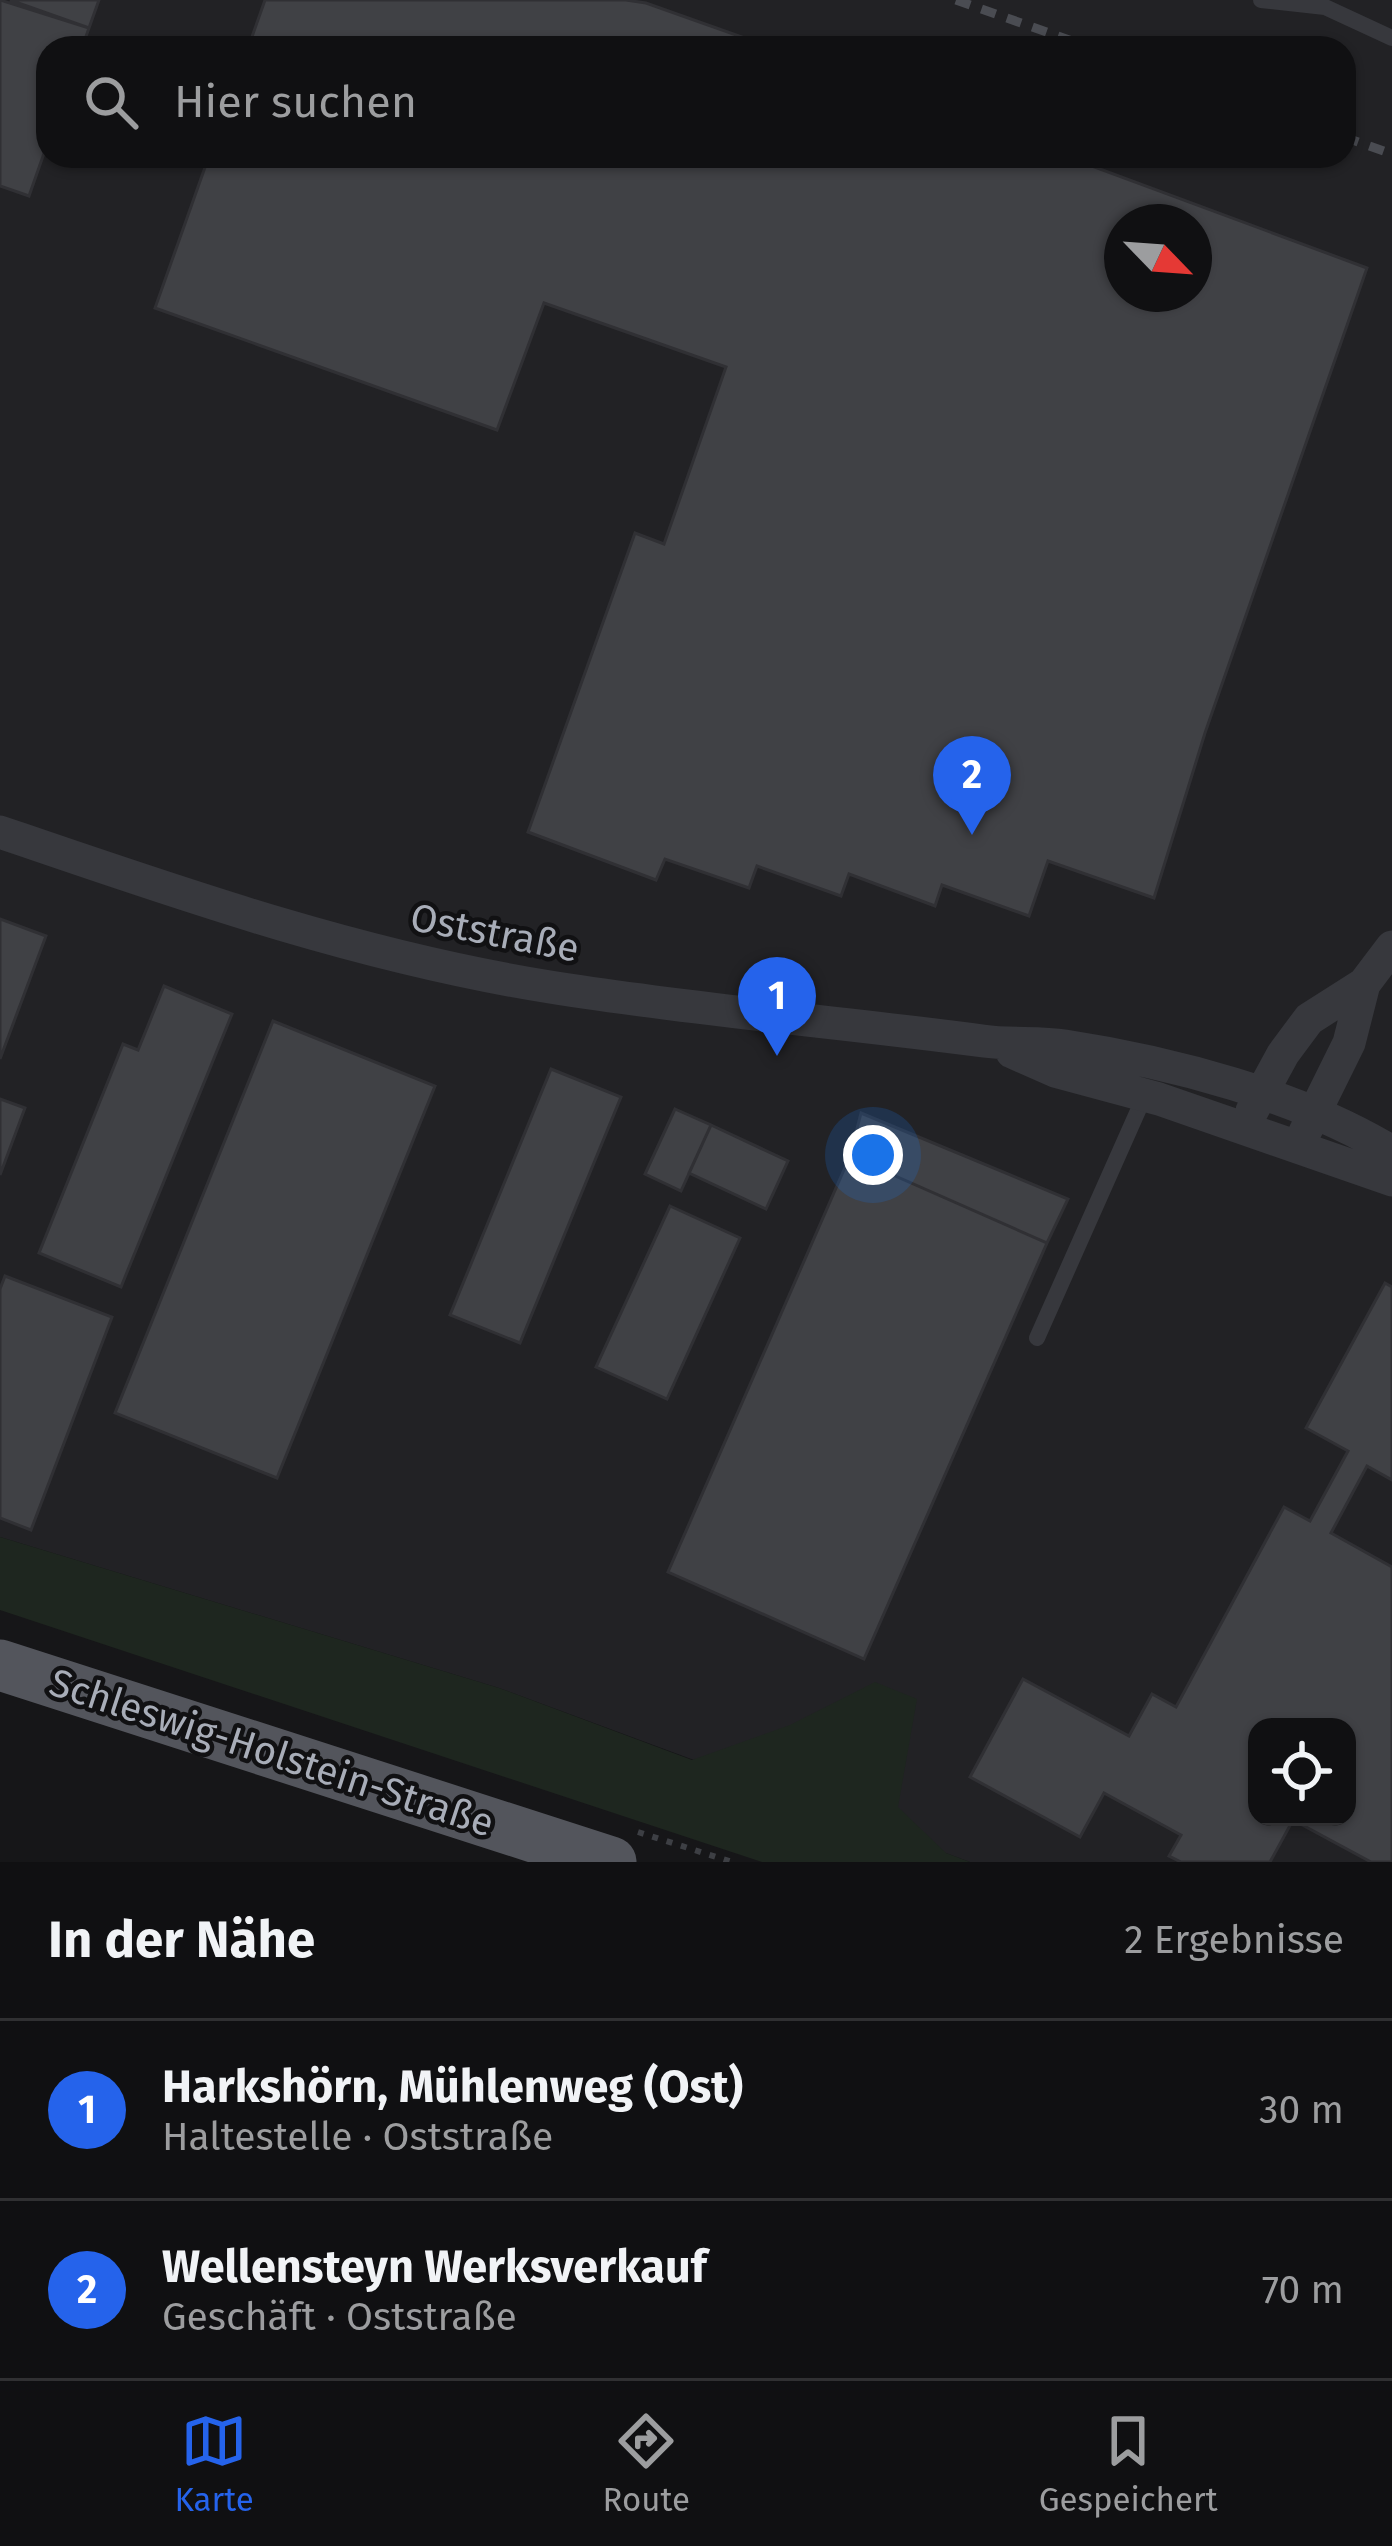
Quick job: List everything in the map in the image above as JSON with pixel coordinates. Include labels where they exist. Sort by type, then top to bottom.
[{"type":"main road","name":"Schleswig-Holstein-Straße","points":[[0,1665],[611,1862]]},
{"type":"street","name":"Oststraße","points":[[0,832],[290,929],[464,971],[643,1001],[989,1042],[1062,1046],[1261,1095],[1306,1129],[1392,1180]]},
{"type":"street","points":[[1243,1127],[1309,1019],[1364,984],[1392,947]]},
{"type":"street","points":[[1306,1129],[1348,1043],[1364,984]]},
{"type":"street","name":"Oststraße","points":[[989,1042],[1055,1071],[1243,1127],[1306,1129],[1392,1152]]},
{"type":"lane","points":[[1261,0],[1325,7],[1392,38]]},
{"type":"lane","points":[[1037,1338],[1145,1095]]},
{"type":"shaded area","points":[[0,0],[1392,0],[1392,1862],[970,1862],[499,1688],[0,1537]]},
{"type":"shaded area","points":[[0,1537],[499,1688],[692,1760],[790,1725],[875,1682],[917,1699],[898,1807],[946,1853],[970,1862],[762,1862],[0,1610]]},
{"type":"building","points":[[0,0],[89,28],[86,36],[36,36],[39,168],[29,196],[0,186]]},
{"type":"building","points":[[10,0],[99,0],[89,28]]},
{"type":"building","points":[[265,0],[626,0],[739,36],[252,36]]},
{"type":"building","points":[[205,168],[1097,168],[1194,204],[1104,204],[1104,312],[1212,312],[1212,211],[1367,268],[1205,733],[1154,898],[1048,861],[1029,916],[942,885],[935,906],[849,874],[841,896],[757,866],[749,888],[665,859],[656,880],[528,832],[635,533],[664,544],[726,367],[544,303],[497,430],[155,308]]},
{"type":"building","points":[[0,919],[46,936],[0,1059]]},
{"type":"building","points":[[164,986],[232,1014],[121,1287],[39,1253],[123,1044],[138,1050]]},
{"type":"building","points":[[273,1021],[435,1086],[277,1478],[115,1413]]},
{"type":"building","points":[[551,1069],[621,1097],[520,1343],[450,1315]]},
{"type":"building","points":[[0,1099],[25,1108],[0,1175]]},
{"type":"building","points":[[675,1109],[711,1125],[681,1191],[645,1174]]},
{"type":"building","points":[[861,1113],[1068,1199],[1047,1243],[850,1156]]},
{"type":"building","points":[[711,1125],[788,1161],[766,1209],[689,1173]]},
{"type":"building","points":[[850,1156],[1047,1243],[864,1659],[668,1572]]},
{"type":"building","points":[[670,1206],[740,1238],[667,1399],[596,1367]]},
{"type":"building","points":[[5,1276],[112,1317],[31,1530],[0,1518],[0,1289]]},
{"type":"building","points":[[1385,1283],[1392,1287],[1392,1480],[1367,1466],[1331,1533],[1392,1567],[1392,1862],[1371,1862],[1304,1826],[1356,1826],[1356,1718],[1248,1718],[1248,1826],[1290,1826],[1270,1862],[1181,1862],[1169,1856],[1181,1835],[1104,1793],[1080,1837],[970,1777],[1023,1679],[1129,1736],[1152,1694],[1176,1707],[1284,1507],[1310,1521],[1348,1451],[1306,1428]]},
{"type":"railway","points":[[956,0],[1058,36]]},
{"type":"railway","points":[[1356,141],[1392,154]]},
{"type":"place","name":"Wellensteyn Werksverkauf","points":[[972,835]]},
{"type":"place","name":"Harkshörn, Mühlenweg (Ost)","points":[[777,1056]]}]
